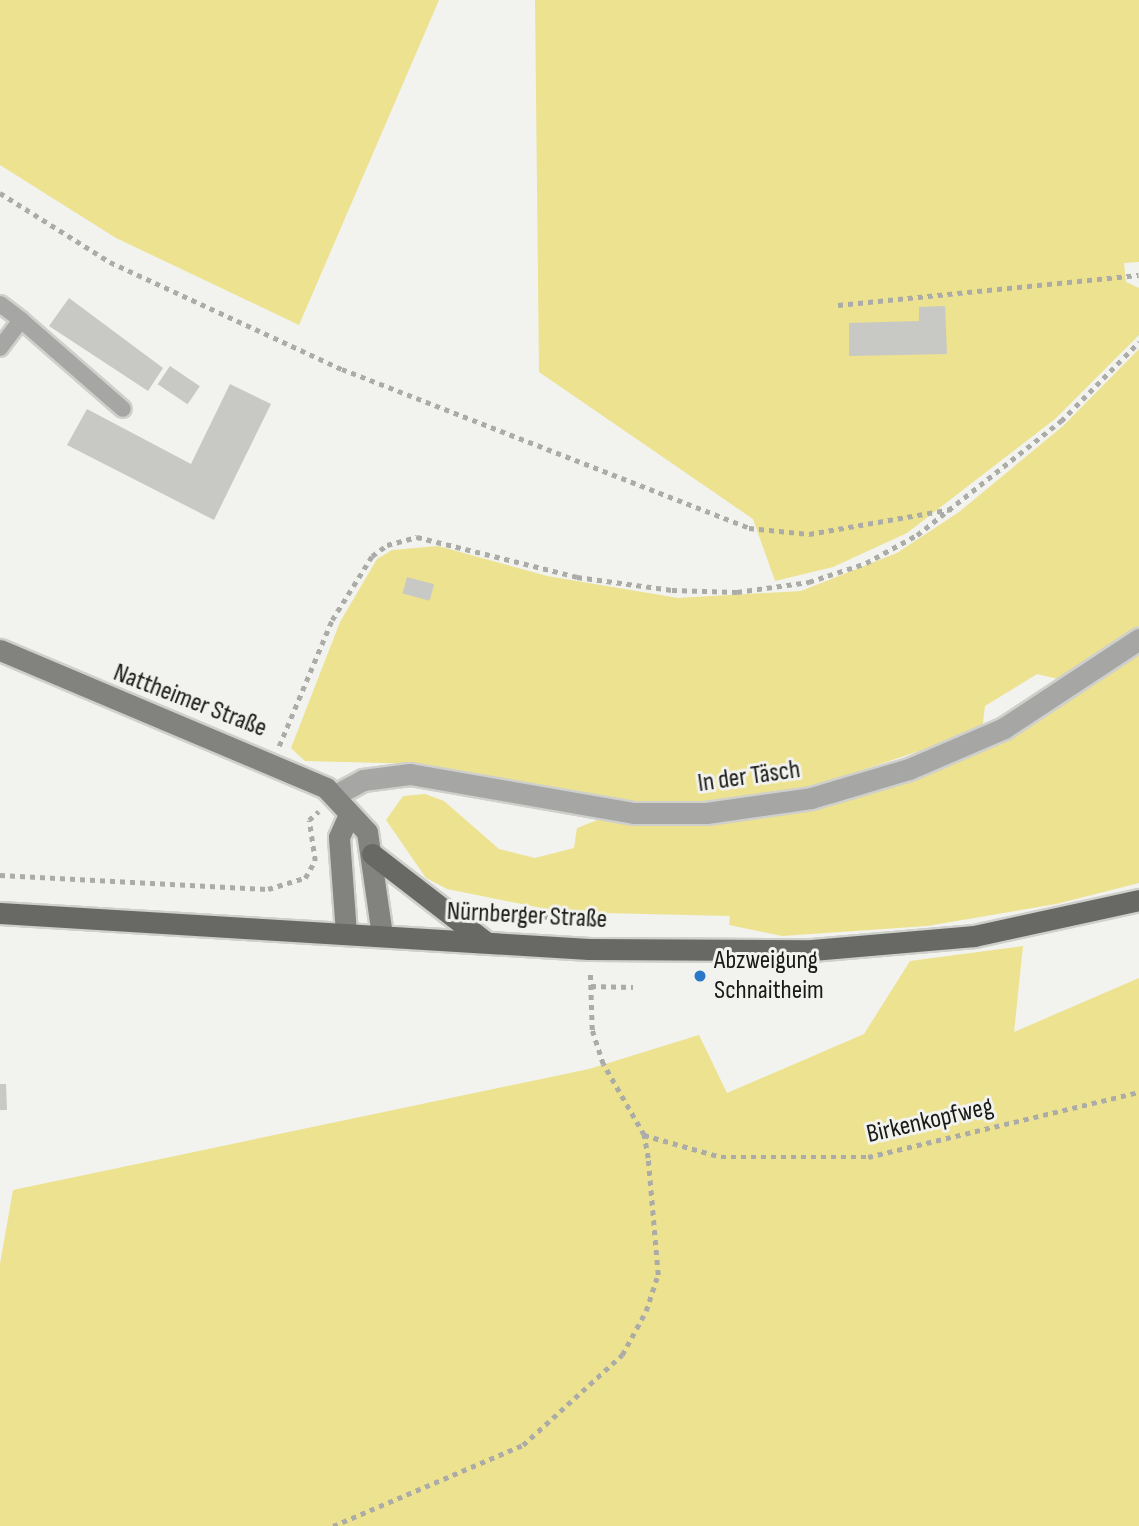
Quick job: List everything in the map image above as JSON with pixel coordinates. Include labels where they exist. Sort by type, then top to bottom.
[{"type":"main road","points":[[372,854],[486,942]]},
{"type":"main road","name":"Nürnberger Straße","points":[[0,913],[382,934],[589,949],[855,949],[1050,922],[1139,900]]},
{"type":"street","name":"In der Täsch","points":[[335,795],[363,780],[410,774],[634,813],[789,802],[874,782],[975,742],[1073,688],[1139,639]]},
{"type":"street","name":"Nattheimer Straße","points":[[0,650],[272,763],[335,795],[349,815],[367,832],[382,934]]},
{"type":"street","points":[[346,933],[340,837],[349,815]]},
{"type":"lane","points":[[0,304],[124,409]]},
{"type":"lane","points":[[0,348],[20,320]]},
{"type":"path","points":[[0,193],[110,262],[342,369],[749,528],[809,534],[955,508]]},
{"type":"path","points":[[838,305],[1139,275]]},
{"type":"path","points":[[272,763],[332,620],[372,556],[402,539],[439,540],[577,577],[737,592],[809,582],[866,563],[955,508],[1061,421],[1139,342]]},
{"type":"path","points":[[0,875],[268,889],[305,877],[315,861],[309,820],[335,795]]},
{"type":"path","points":[[470,906],[604,924]]},
{"type":"path","points":[[333,1526],[523,1445],[622,1355],[658,1275],[644,1135],[603,1064],[592,1030],[589,949]]},
{"type":"path","points":[[591,986],[633,987]]},
{"type":"path","name":"Birkenkopfweg","points":[[644,1135],[721,1157],[869,1157],[1139,1092]]},
{"type":"shaded area","points":[[0,0],[439,0],[299,325],[116,238],[0,165]]},
{"type":"shaded area","points":[[535,0],[1139,0],[1139,262],[1124,263],[1126,282],[1139,288],[1139,335],[1055,419],[907,533],[833,567],[775,581],[753,519],[539,372]]},
{"type":"shaded area","points":[[1139,349],[1139,626],[1066,681],[1037,674],[985,706],[982,730],[800,791],[685,804],[585,798],[421,764],[305,761],[291,748],[340,622],[377,559],[392,550],[438,546],[547,576],[678,598],[801,591],[897,553],[959,512],[1063,426]]},
{"type":"shaded area","points":[[1139,651],[1139,883],[1056,904],[927,926],[782,936],[729,925],[730,916],[561,912],[447,889],[426,878],[386,820],[403,796],[425,794],[444,801],[499,849],[535,858],[574,848],[577,828],[600,819],[666,823],[831,802],[933,770],[1018,733]]},
{"type":"shaded area","points":[[1023,946],[1014,1032],[1139,978],[1139,1526],[0,1526],[0,1264],[13,1190],[589,1069],[699,1035],[727,1093],[864,1034],[910,961]]},
{"type":"building","points":[[69,298],[163,368],[148,391],[49,326]]},
{"type":"building","points":[[945,306],[947,354],[849,356],[849,323],[919,321],[919,307]]},
{"type":"building","points":[[170,366],[200,386],[188,404],[158,384]]},
{"type":"building","points":[[230,384],[271,404],[214,520],[67,445],[87,409],[191,464]]},
{"type":"building","points":[[407,577],[434,584],[430,601],[403,593]]},
{"type":"building","points":[[0,1084],[6,1084],[7,1110],[0,1110]]},
{"type":"place","name":"Abzweigung Schnaitheim","points":[[700,976]]}]
